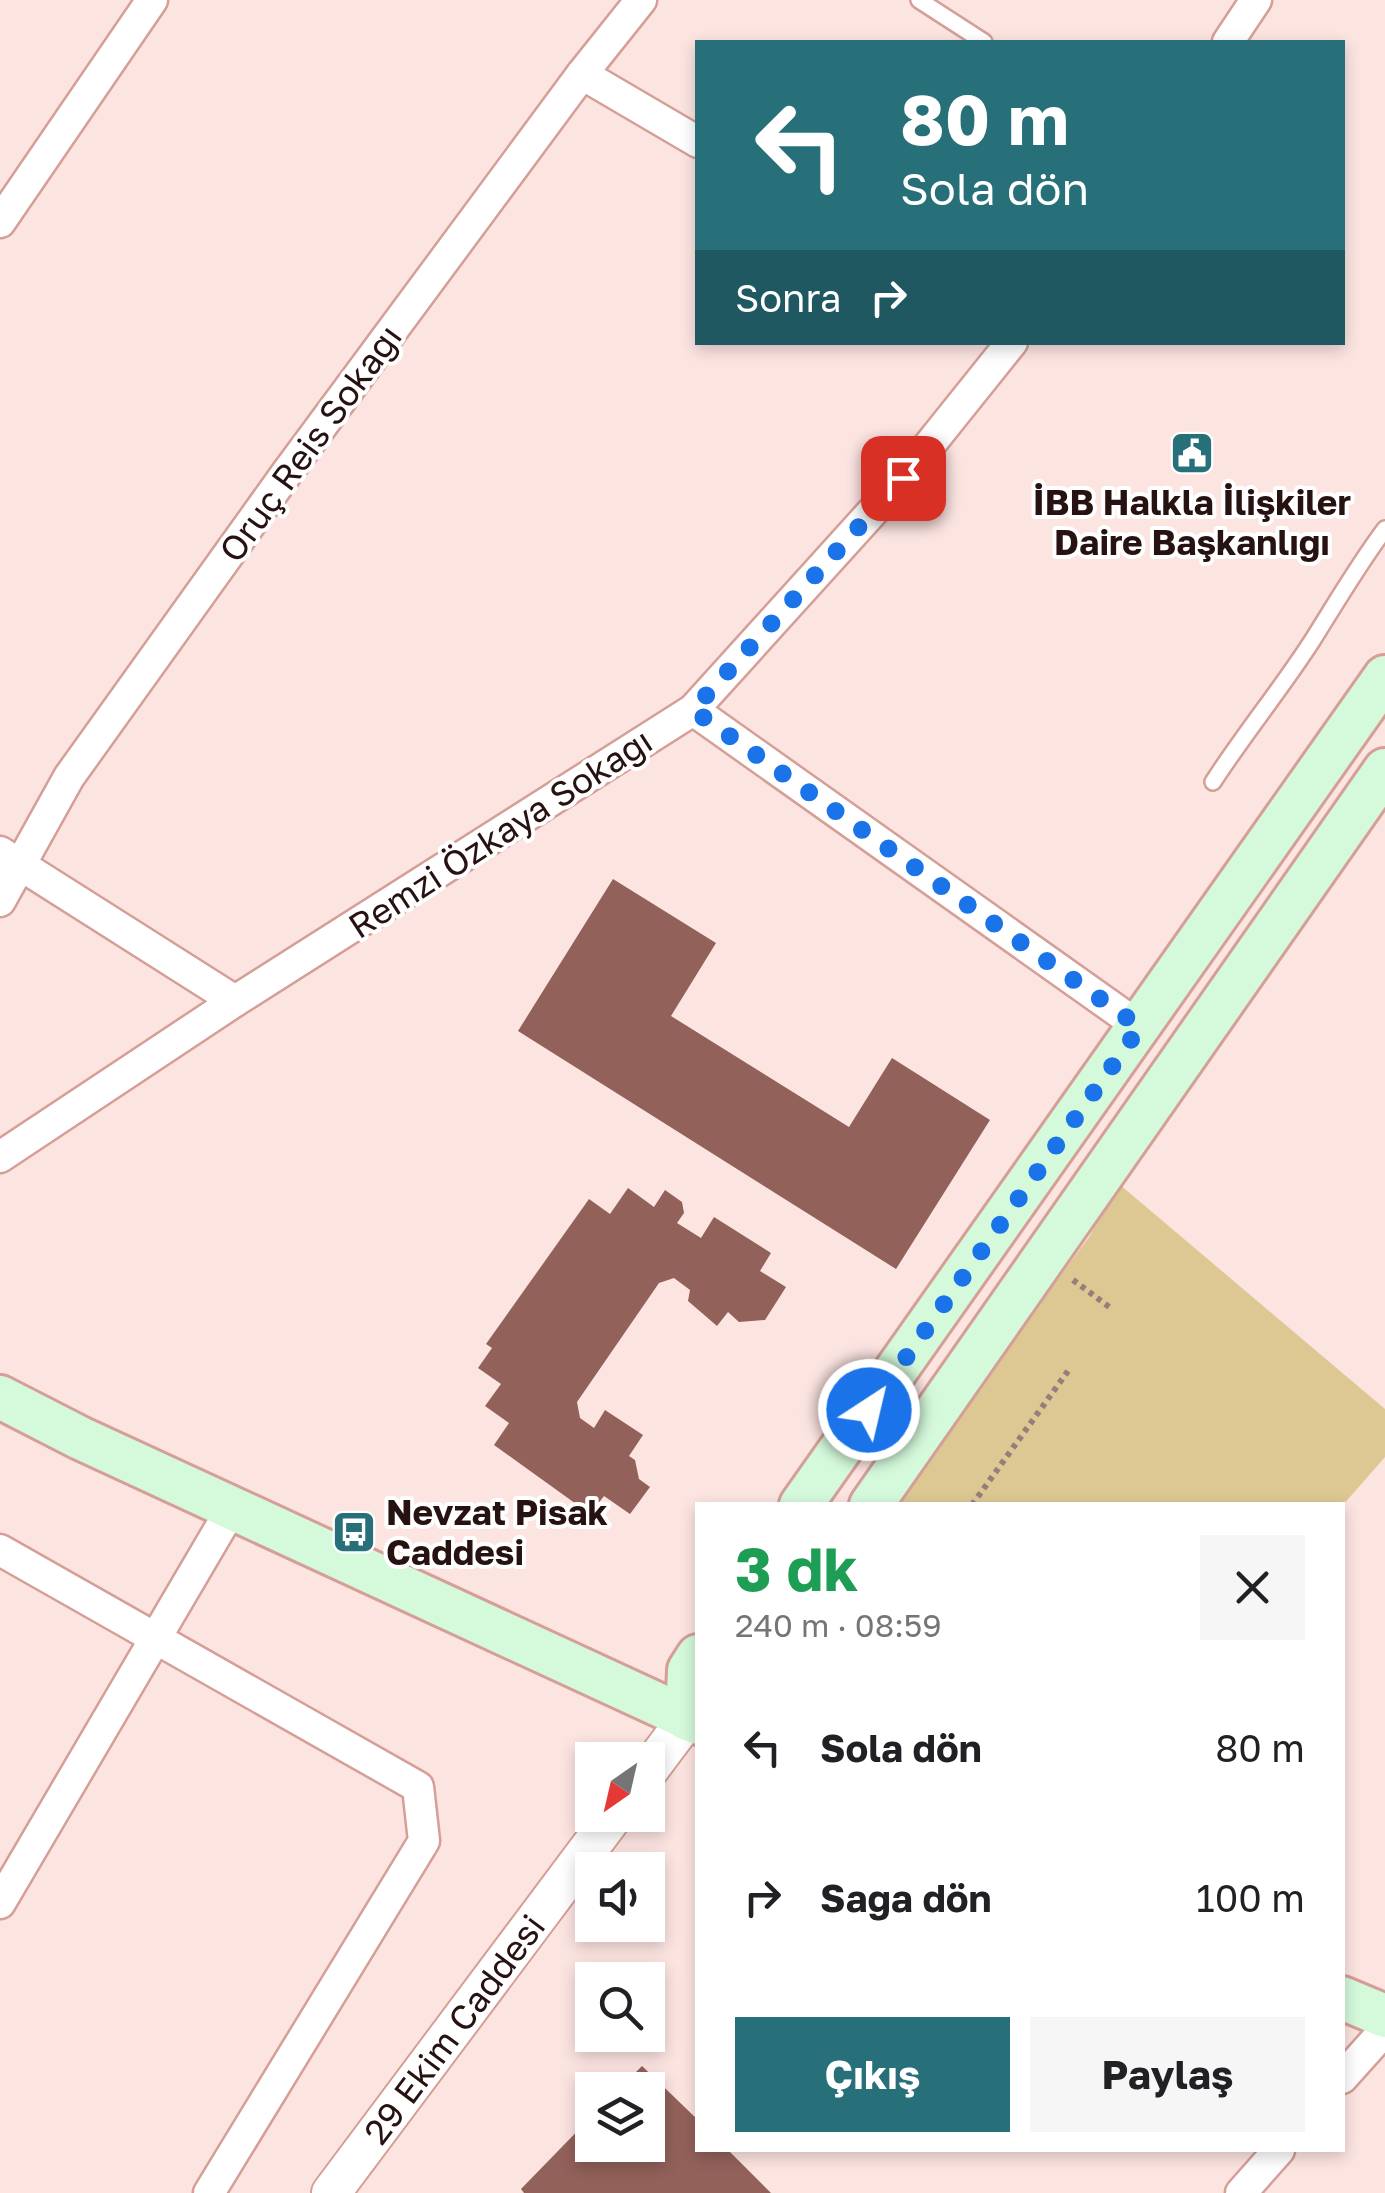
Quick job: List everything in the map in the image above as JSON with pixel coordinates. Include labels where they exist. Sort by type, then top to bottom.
[{"type":"main road","points":[[804,1502],[1385,678]]},
{"type":"main road","points":[[874,1502],[1385,770]]},
{"type":"main road","points":[[0,1397],[80,1438],[694,1718]]},
{"type":"main road","points":[[694,1718],[688,1670],[695,1660]]},
{"type":"main road","points":[[1345,1999],[1385,2016]]},
{"type":"street","points":[[0,222],[152,0]]},
{"type":"street","name":"Oruç Reis Sokağı","points":[[0,901],[10,858],[286,474],[641,0]]},
{"type":"street","points":[[1229,40],[1256,0]]},
{"type":"street","points":[[582,74],[695,140]]},
{"type":"street","name":"Remzi Özkaya Sokağı","points":[[0,1158],[235,1001],[693,710],[903,478],[1010,345]]},
{"type":"street","points":[[693,710],[1140,1027]]},
{"type":"street","points":[[10,858],[235,1001]]},
{"type":"street","points":[[0,1903],[232,1508]]},
{"type":"street","points":[[0,1550],[418,1788],[424,1841],[210,2193]]},
{"type":"street","points":[[665,1751],[694,1718]]},
{"type":"street","name":"29 Ekim Caddesi","points":[[330,2193],[601,1832]]},
{"type":"street","points":[[1345,2075],[1385,2030]]},
{"type":"street","points":[[1242,2193],[1277,2152]]},
{"type":"lane","points":[[919,0],[981,40]]},
{"type":"lane","points":[[1212,782],[1311,643],[1356,567],[1385,529]]},
{"type":"path","points":[[974,1502],[1068,1371]]},
{"type":"shaded area","points":[[1119,1184],[1385,1409],[1385,1457],[1345,1503],[892,1502],[1089,1237]]},
{"type":"building","points":[[613,879],[716,943],[671,1016],[849,1127],[892,1058],[990,1120],[896,1269],[518,1031]]},
{"type":"building","points":[[628,1188],[654,1207],[665,1190],[682,1202],[684,1213],[677,1223],[701,1238],[714,1217],[771,1253],[760,1271],[786,1287],[765,1320],[739,1322],[728,1312],[717,1326],[688,1301],[690,1290],[674,1278],[659,1283],[577,1402],[580,1418],[594,1428],[605,1410],[643,1435],[629,1456],[635,1460],[639,1479],[650,1487],[630,1514],[604,1496],[590,1514],[494,1445],[509,1423],[485,1406],[501,1384],[478,1368],[492,1348],[486,1344],[589,1199],[610,1214]]},
{"type":"building","points":[[665,2088],[695,2117],[695,2152],[730,2152],[771,2193],[524,2193],[521,2189],[575,2133],[575,2162],[665,2162]]},
{"type":"place","name":"İBB Halkla İlişkiler Daire Başkanlığı","points":[[1192,453]]},
{"type":"place","name":"Nevzat Pisak Caddesi","points":[[354,1532]]},
{"type":"route","points":[[869,1410],[1140,1027],[693,710],[903,478]]}]
